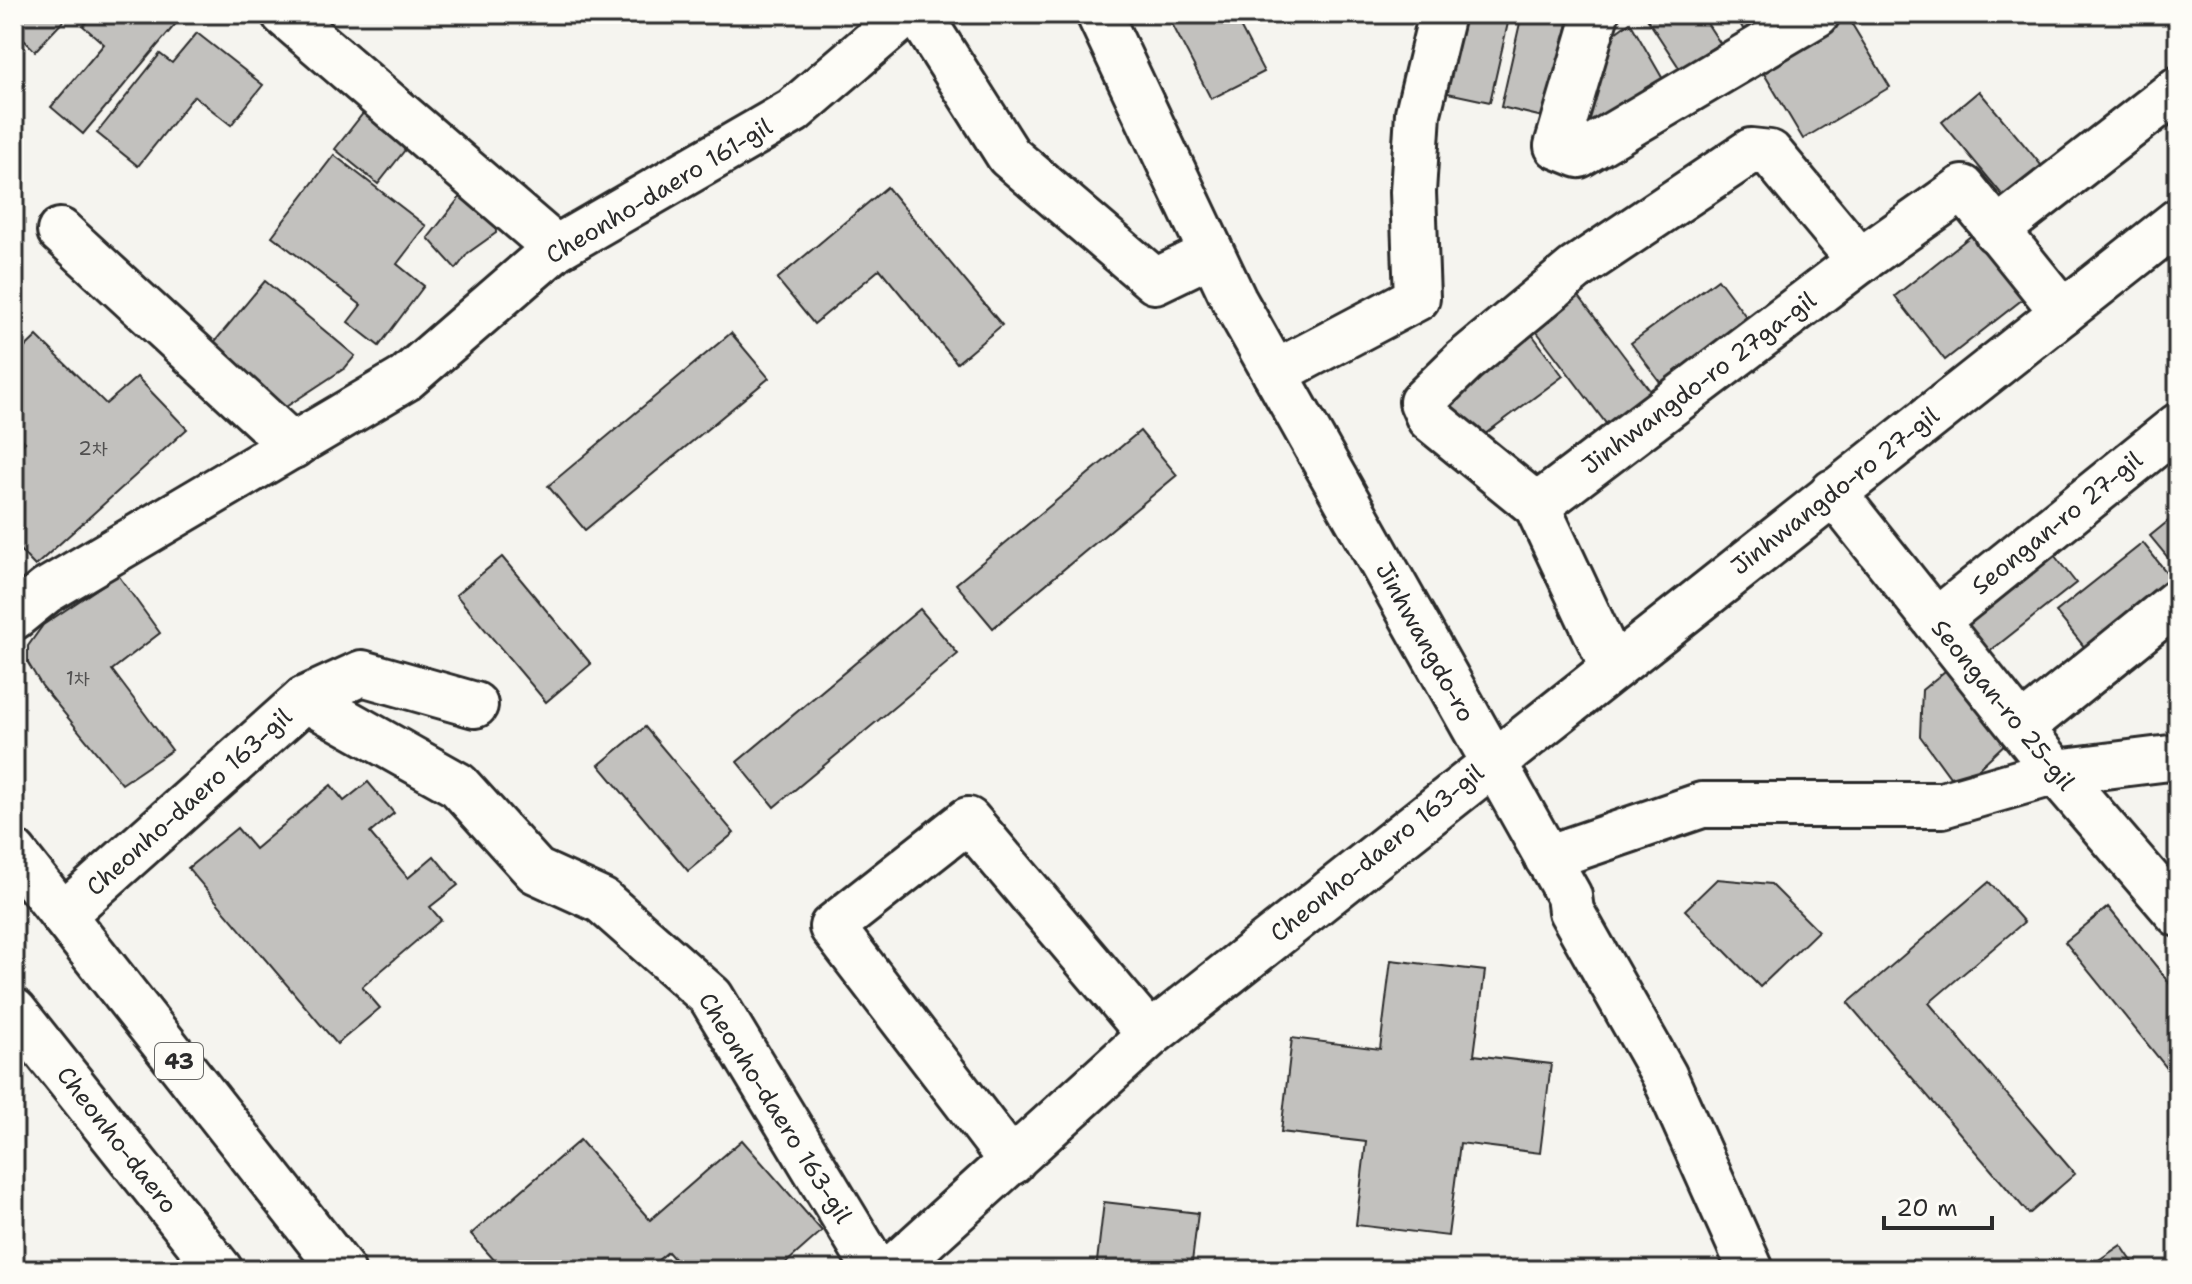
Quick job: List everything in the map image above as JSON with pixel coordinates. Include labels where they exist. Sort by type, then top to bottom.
[{"type":"street","points":[[284,14],[556,248]]},
{"type":"street","name":"Cheonho-daero 161-gil","points":[[14,617],[46,591],[405,379],[556,248],[793,111],[906,14]]},
{"type":"street","points":[[919,14],[1009,156],[1155,281],[1211,254]]},
{"type":"street","name":"Jinhwangdo-ro","points":[[1099,14],[1211,254],[1569,896],[1571,911],[1664,1075],[1739,1249],[1751,1270]]},
{"type":"street","points":[[1275,373],[1417,298],[1413,192],[1418,113],[1442,14]]},
{"type":"street","points":[[1596,14],[1557,146],[1579,155],[1817,14]]},
{"type":"street","points":[[1996,231],[2178,89]]},
{"type":"street","points":[[1612,666],[1537,506],[1429,418],[1422,402],[1464,361],[1575,269],[1751,151],[1770,153],[1860,261]]},
{"type":"street","name":"Jinhwangdo-ro 27ga-gil","points":[[1537,506],[1860,261],[1963,188],[2063,312]]},
{"type":"street","name":"Jinhwangdo-ro 27-gil","points":[[1492,761],[2178,221]]},
{"type":"street","points":[[60,231],[293,446]]},
{"type":"street","name":"Seongan-ro 27-gil","points":[[1936,621],[2178,426]]},
{"type":"street","name":"Seongan-ro 25-gil","points":[[1833,492],[2056,772],[2169,886]]},
{"type":"street","points":[[2021,728],[2178,601]]},
{"type":"street","points":[[305,699],[362,673],[475,705]]},
{"type":"street","name":"Cheonho-daero 163-gil","points":[[65,913],[305,699],[458,785],[536,871],[602,901],[711,997],[876,1270]]},
{"type":"street","points":[[1547,858],[1702,805],[1942,805],[2056,772],[2178,757]]},
{"type":"street","name":"Cheonho-daero 163-gil","points":[[891,1270],[1150,1035],[1492,761]]},
{"type":"street","points":[[1012,1162],[832,927],[968,820],[1150,1035]]},
{"type":"street","name":"43","points":[[14,853],[65,913],[342,1270]]},
{"type":"street","name":"Cheonho-daero","points":[[14,1011],[220,1270]]},
{"type":"building","points":[[14,14],[70,14],[35,51],[14,30]]},
{"type":"building","points":[[93,14],[184,14],[83,134],[51,107],[104,44],[83,26]]},
{"type":"building","points":[[1167,14],[1242,14],[1235,17],[1264,72],[1211,99]]},
{"type":"building","points":[[1461,14],[1510,14],[1490,102],[1443,92]]},
{"type":"building","points":[[1522,14],[1570,14],[1547,118],[1501,107]]},
{"type":"building","points":[[1644,14],[1701,14],[1720,43],[1680,69]]},
{"type":"building","points":[[1735,14],[1770,14],[1743,29]]},
{"type":"building","points":[[1847,16],[1890,87],[1803,139],[1760,67]]},
{"type":"building","points":[[1630,22],[1664,81],[1580,133],[1592,50]]},
{"type":"building","points":[[197,33],[263,85],[231,125],[194,96],[138,166],[97,133],[160,54],[172,63]]},
{"type":"building","points":[[1979,91],[2047,172],[2009,203],[1942,122]]},
{"type":"building","points":[[372,102],[416,136],[378,184],[335,149]]},
{"type":"building","points":[[334,155],[426,226],[397,264],[424,286],[379,346],[348,322],[361,305],[272,236]]},
{"type":"building","points":[[468,187],[495,209],[496,233],[468,253],[456,269],[428,238]]},
{"type":"building","points":[[887,187],[1002,325],[957,363],[880,269],[814,324],[777,279]]},
{"type":"building","points":[[1977,231],[2028,295],[1945,360],[1895,296]]},
{"type":"building","points":[[1718,279],[1750,322],[1663,386],[1631,343]]},
{"type":"building","points":[[265,281],[355,356],[345,368],[278,412],[206,352]]},
{"type":"building","points":[[1578,295],[1652,393],[1608,426],[1534,328]]},
{"type":"building","points":[[731,333],[769,378],[585,530],[548,486]]},
{"type":"building","points":[[1531,333],[1563,376],[1477,440],[1445,397]]},
{"type":"building","points":[[37,336],[106,404],[137,377],[187,429],[35,566],[14,544],[14,454],[25,442],[14,431],[14,358]]},
{"type":"building","points":[[1140,431],[1177,475],[993,628],[956,584]]},
{"type":"building","points":[[2178,513],[2178,570],[2150,536]]},
{"type":"building","points":[[2143,543],[2172,579],[2085,648],[2056,612]]},
{"type":"building","points":[[2047,546],[2076,583],[1989,652],[1960,616]]},
{"type":"building","points":[[502,557],[591,664],[546,702],[456,595]]},
{"type":"building","points":[[118,575],[160,633],[112,670],[172,750],[122,784],[42,686],[28,663],[28,646],[43,625]]},
{"type":"building","points":[[920,609],[958,654],[774,807],[737,762]]},
{"type":"building","points":[[1956,662],[2010,739],[1978,769],[1950,777],[1920,736],[1922,690]]},
{"type":"building","points":[[645,727],[734,833],[688,871],[599,765]]},
{"type":"building","points":[[368,782],[394,813],[370,833],[408,878],[434,856],[458,885],[430,907],[441,920],[362,987],[380,1008],[337,1044],[188,868],[237,828],[255,849],[331,785],[344,801]]},
{"type":"building","points":[[1717,879],[1771,884],[1818,931],[1760,987],[1685,910]]},
{"type":"building","points":[[1989,882],[2024,922],[1929,1003],[2075,1174],[2029,1214],[1848,1003]]},
{"type":"building","points":[[2108,907],[2178,993],[2178,1082],[2065,942]]},
{"type":"building","points":[[1391,960],[1485,971],[1474,1055],[1551,1064],[1540,1153],[1460,1143],[1448,1236],[1356,1225],[1366,1142],[1281,1132],[1292,1038],[1380,1049]]},
{"type":"building","points":[[580,1140],[650,1220],[742,1140],[822,1231],[778,1270],[684,1270],[668,1252],[646,1270],[503,1270],[471,1234]]},
{"type":"building","points":[[1104,1202],[1198,1213],[1191,1270],[1096,1270]]},
{"type":"building","points":[[2121,1245],[2138,1270],[2084,1270]]}]
